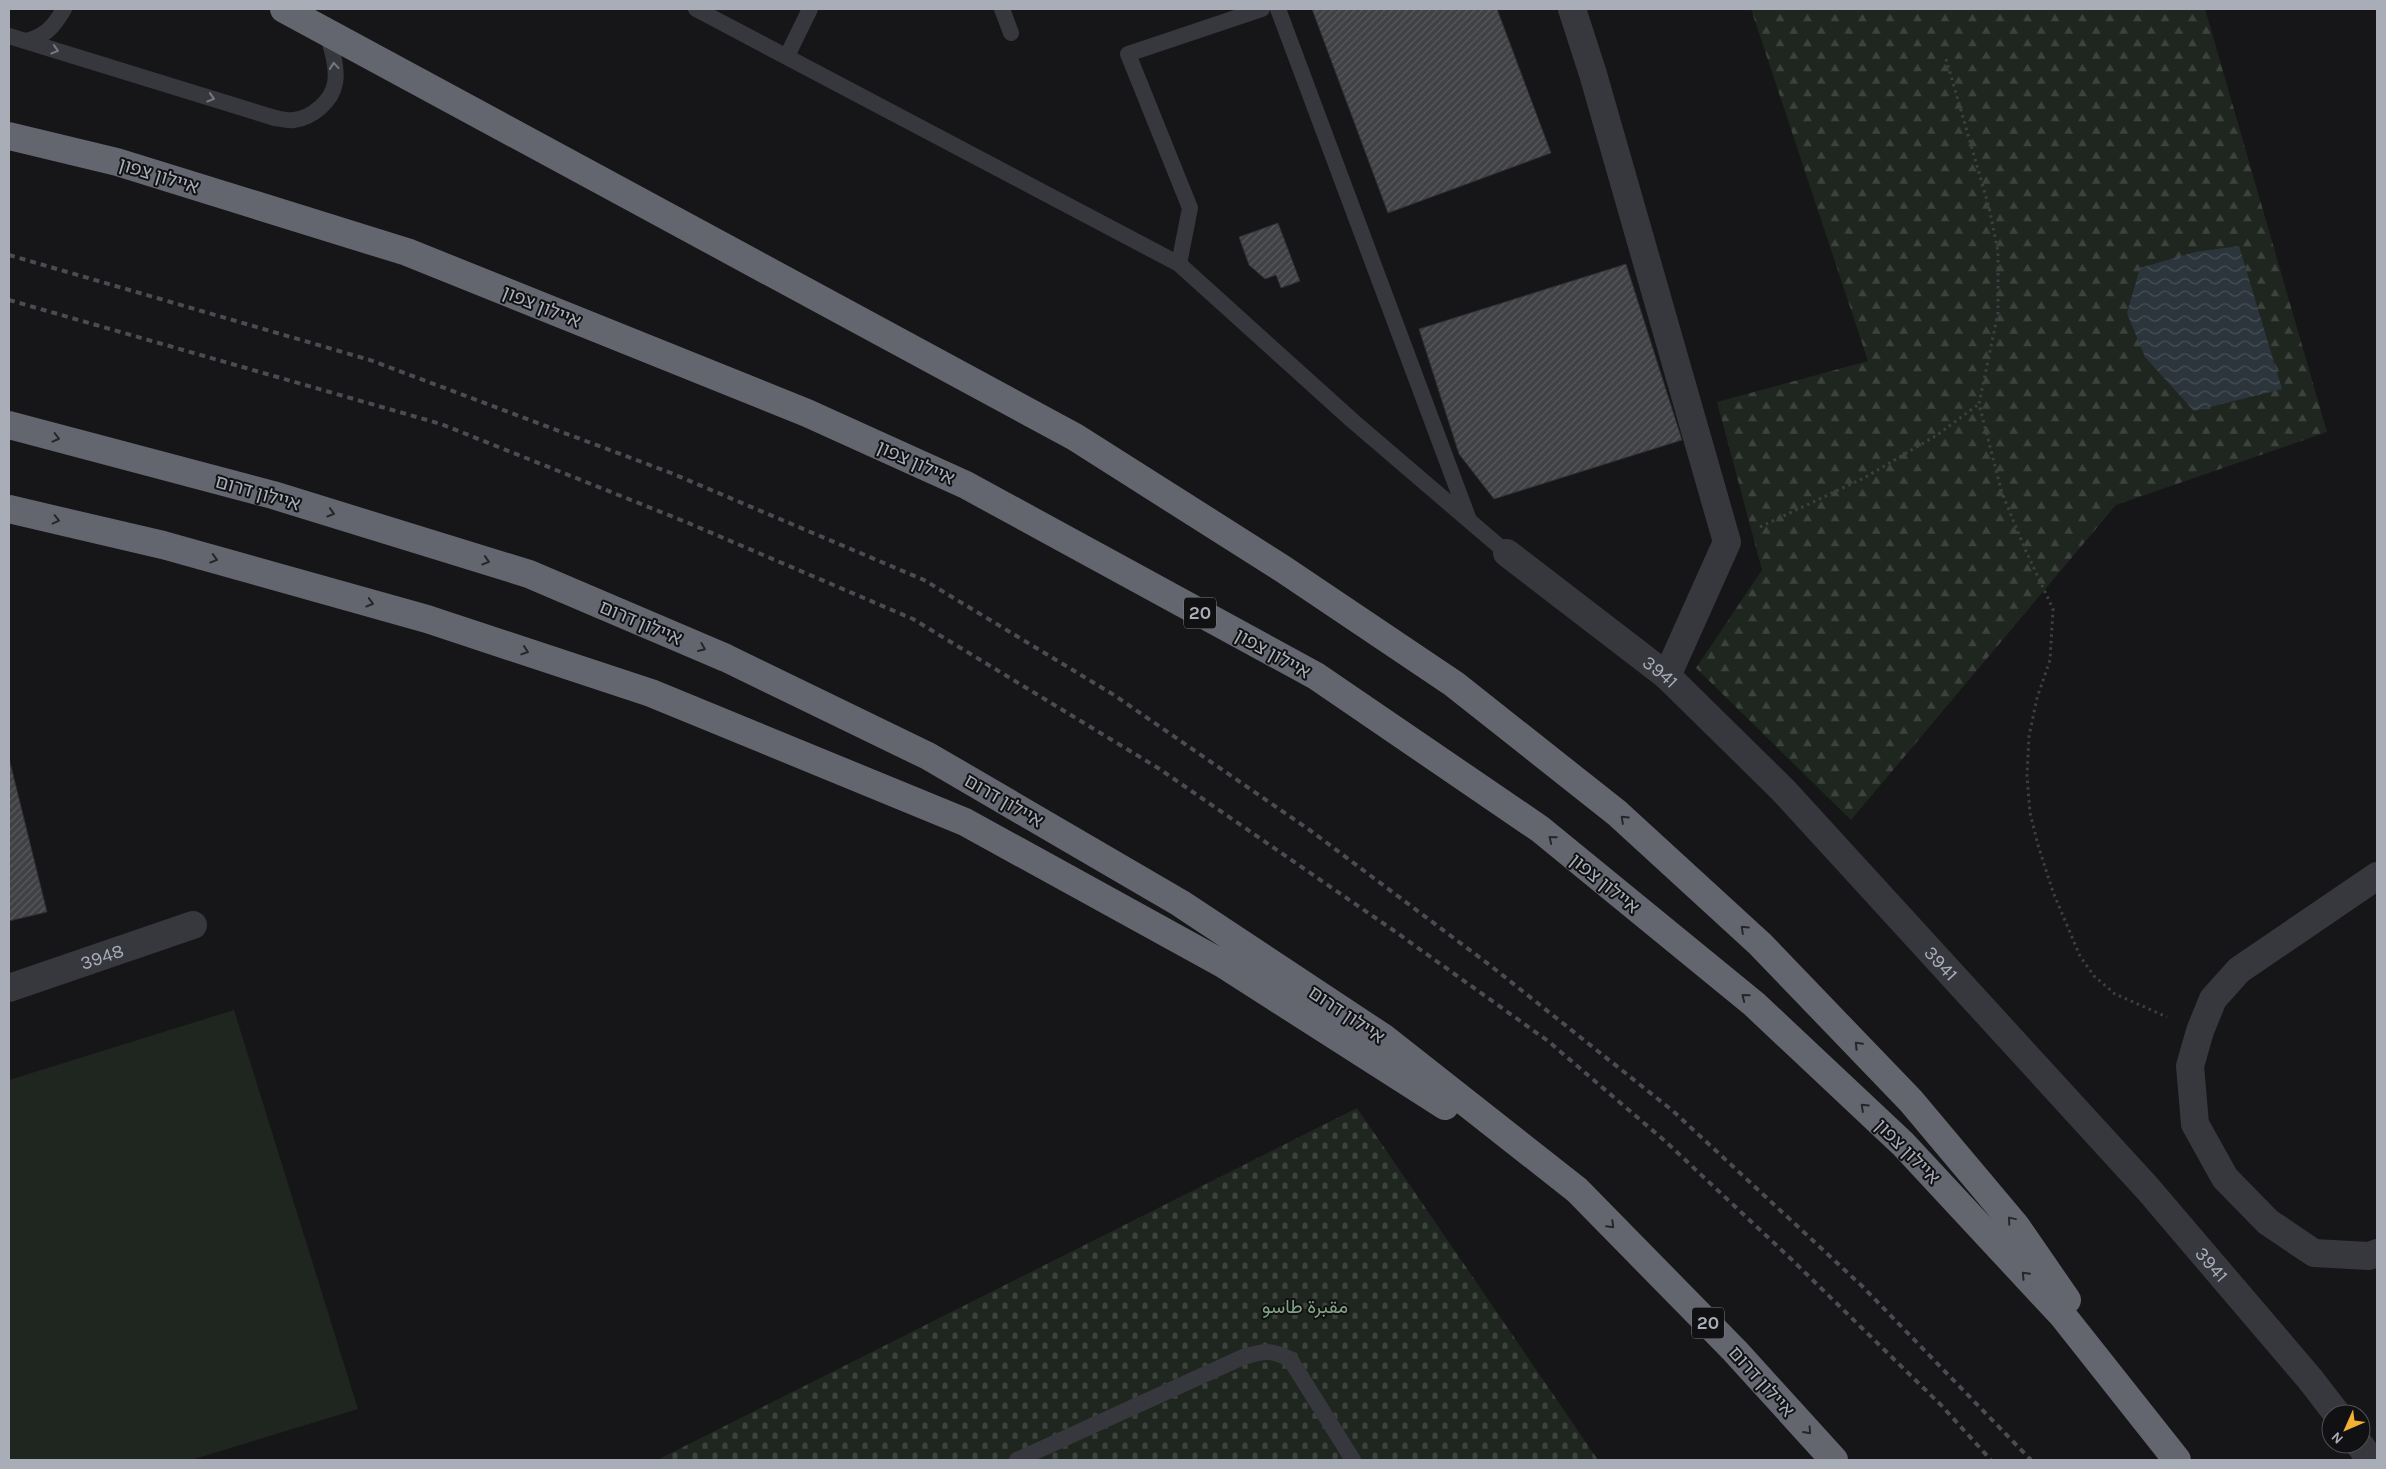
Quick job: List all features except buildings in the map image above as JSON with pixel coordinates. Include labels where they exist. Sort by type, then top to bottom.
[{"type":"highway","points":[[284,9],[1076,437],[1283,569],[1454,684],[1624,820],[1760,944],[1911,1101],[2016,1226],[2173,1454]]},
{"type":"highway","name":"איילון צפון","points":[[9,136],[117,162],[407,252],[807,413],[966,485],[1316,676],[1540,829],[1754,1004],[1903,1144],[2063,1316],[2173,1454]]},
{"type":"highway","name":"איילון דרום","points":[[9,426],[273,495],[529,574],[726,658],[928,756],[1180,903],[1384,1038],[1577,1190],[1735,1351],[1834,1460]]},
{"type":"highway","points":[[9,509],[163,545],[427,619],[651,693],[965,822],[1223,964],[1577,1190]]},
{"type":"street","points":[[1572,9],[1593,74],[1727,542],[1667,676]]},
{"type":"street","name":"3941","points":[[1507,553],[1667,676],[1783,790],[2142,1182],[2310,1378],[2330,1404]]},
{"type":"street","points":[[2377,876],[2239,970],[2213,999],[2200,1031],[2190,1066],[2195,1124],[2225,1178],[2268,1222],[2314,1253],[2369,1256],[2377,1253]]},
{"type":"street","name":"3948","points":[[9,988],[193,925]]},
{"type":"lane","points":[[27,41],[41,37],[52,29],[64,9]]},
{"type":"lane","points":[[696,9],[1180,264],[1346,416],[1507,553]]},
{"type":"lane","points":[[787,56],[810,9]]},
{"type":"lane","points":[[1002,9],[1011,33]]},
{"type":"lane","points":[[1180,264],[1190,208],[1128,54],[1262,9]]},
{"type":"lane","points":[[1278,9],[1470,522]]},
{"type":"lane","points":[[9,36],[275,118],[293,120],[308,116],[320,107],[330,95],[336,82],[333,57],[327,33]]},
{"type":"lane","points":[[1017,1460],[1243,1357],[1263,1351],[1276,1352],[1290,1359],[1353,1460]]},
{"type":"path","points":[[1946,59],[1989,207],[1998,252],[1998,313],[1979,404],[2002,493],[2053,609],[2050,660],[2035,707],[2029,736],[2027,776],[2030,813],[2053,892],[2080,956],[2094,976],[2115,994],[2200,1031]]},
{"type":"path","points":[[1727,542],[1864,478],[1937,435],[1979,404]]},
{"type":"green space","points":[[1751,9],[2205,9],[2327,432],[2116,505],[1851,820],[1696,668],[1762,570],[1717,402],[1868,361]]},
{"type":"green space","points":[[234,1010],[358,1409],[191,1460],[9,1460],[9,1080]]},
{"type":"green space","name":"مقبرة طاسو","points":[[1357,1108],[1598,1460],[657,1460]]},
{"type":"water","points":[[2239,246],[2282,389],[2194,411],[2145,357],[2127,313],[2140,268],[2195,252]]},
{"type":"railway","points":[[9,255],[370,360],[671,473],[924,580],[1114,695],[1311,831],[1491,966],[1673,1111],[1862,1286],[2031,1460]]},
{"type":"railway","points":[[9,300],[441,424],[686,522],[913,619],[1158,768],[1393,930],[1548,1041],[1665,1141],[1789,1257],[1941,1405],[1991,1460]]}]
